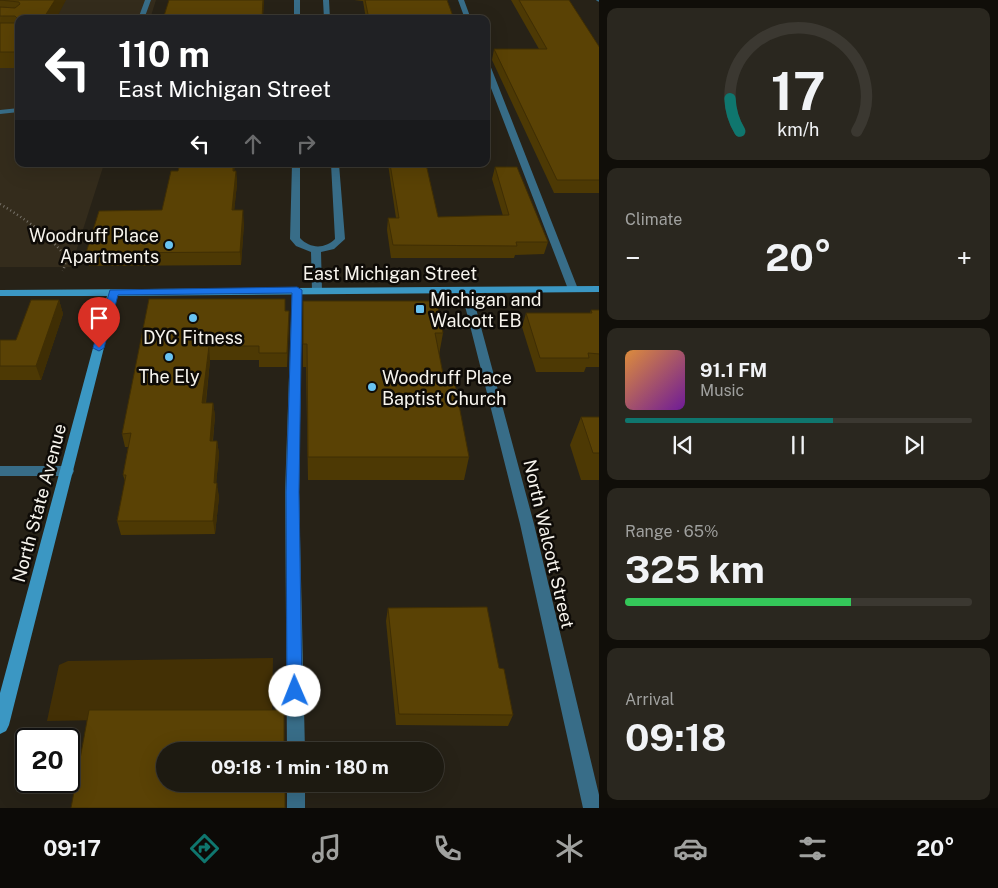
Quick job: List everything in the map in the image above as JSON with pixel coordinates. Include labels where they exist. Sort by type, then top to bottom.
[{"type":"main road","name":"East Michigan Street","points":[[0,293],[599,289]]},
{"type":"main road","name":"North State Avenue","points":[[0,725],[113,292]]},
{"type":"street","points":[[142,15],[148,0]]},
{"type":"street","points":[[297,15],[298,0]]},
{"type":"street","points":[[326,0],[327,15]]},
{"type":"street","points":[[461,0],[467,15]]},
{"type":"street","points":[[490,75],[573,289]]},
{"type":"street","points":[[0,112],[15,110]]},
{"type":"street","points":[[296,167],[295,239],[301,245],[316,250],[332,247],[340,239],[335,167]]},
{"type":"street","points":[[316,250],[317,290]]},
{"type":"street","points":[[296,742],[292,492],[297,290]]},
{"type":"street","name":"North Walcott Street","points":[[466,290],[527,524],[592,808]]},
{"type":"street","points":[[0,471],[66,471]]},
{"type":"street","points":[[296,792],[296,808]]},
{"type":"path","points":[[0,204],[27,220],[59,247],[67,258],[63,271]]},
{"type":"shaded area","points":[[0,0],[156,0],[151,15],[15,15],[15,167],[103,167],[71,267],[0,267]]},
{"type":"shaded area","points":[[273,658],[272,717],[47,721],[59,665],[68,661]]},
{"type":"building","points":[[0,0],[55,0],[46,15],[0,16],[0,7],[15,8],[20,4],[19,2]]},
{"type":"building","points":[[169,0],[263,0],[262,15],[164,15]]},
{"type":"building","points":[[365,0],[447,0],[453,15],[368,15]]},
{"type":"building","points":[[519,0],[569,0],[599,46],[599,180],[557,180],[494,49],[547,49]]},
{"type":"building","points":[[0,23],[15,23],[15,52],[0,52]]},
{"type":"building","points":[[179,167],[233,167],[233,171],[236,171],[232,210],[243,210],[240,252],[86,253],[99,211],[162,210],[171,171],[178,171]]},
{"type":"building","points":[[390,167],[427,167],[438,217],[509,215],[495,167],[517,167],[548,242],[516,242],[517,246],[393,245],[388,218],[399,218]]},
{"type":"building","points":[[149,299],[285,299],[285,311],[289,311],[287,353],[259,353],[259,346],[209,346],[202,403],[213,403],[210,441],[217,441],[214,483],[217,483],[213,521],[117,521],[126,475],[123,475],[131,433],[122,434]]},
{"type":"building","points":[[31,300],[59,300],[36,366],[0,366],[0,340],[16,340]]},
{"type":"building","name":"Woodruff Place Baptist Church","points":[[303,301],[437,301],[443,333],[435,333],[444,379],[454,379],[469,457],[308,457],[307,344],[303,344]]},
{"type":"building","points":[[591,310],[599,310],[599,354],[588,353],[589,358],[540,358],[526,313],[592,313]]},
{"type":"building","points":[[581,417],[599,417],[599,453],[593,453]]},
{"type":"building","points":[[487,607],[499,668],[504,669],[513,715],[399,714],[388,608]]},
{"type":"building","points":[[89,710],[284,710],[284,742],[156,742],[156,792],[285,792],[285,808],[71,808],[74,793],[80,793],[80,759]]},
{"type":"place","name":"Woodruff Place Apartments","points":[[169,245]]},
{"type":"place","name":"Michigan and Walcott EB","points":[[420,309]]},
{"type":"place","name":"DYC Fitness","points":[[193,318]]},
{"type":"place","name":"The Ely","points":[[169,357]]},
{"type":"place","name":"Woodruff Place Baptist Church","points":[[372,387]]},
{"type":"route","points":[[99,348],[113,292],[297,290],[292,492],[295,691]]}]
